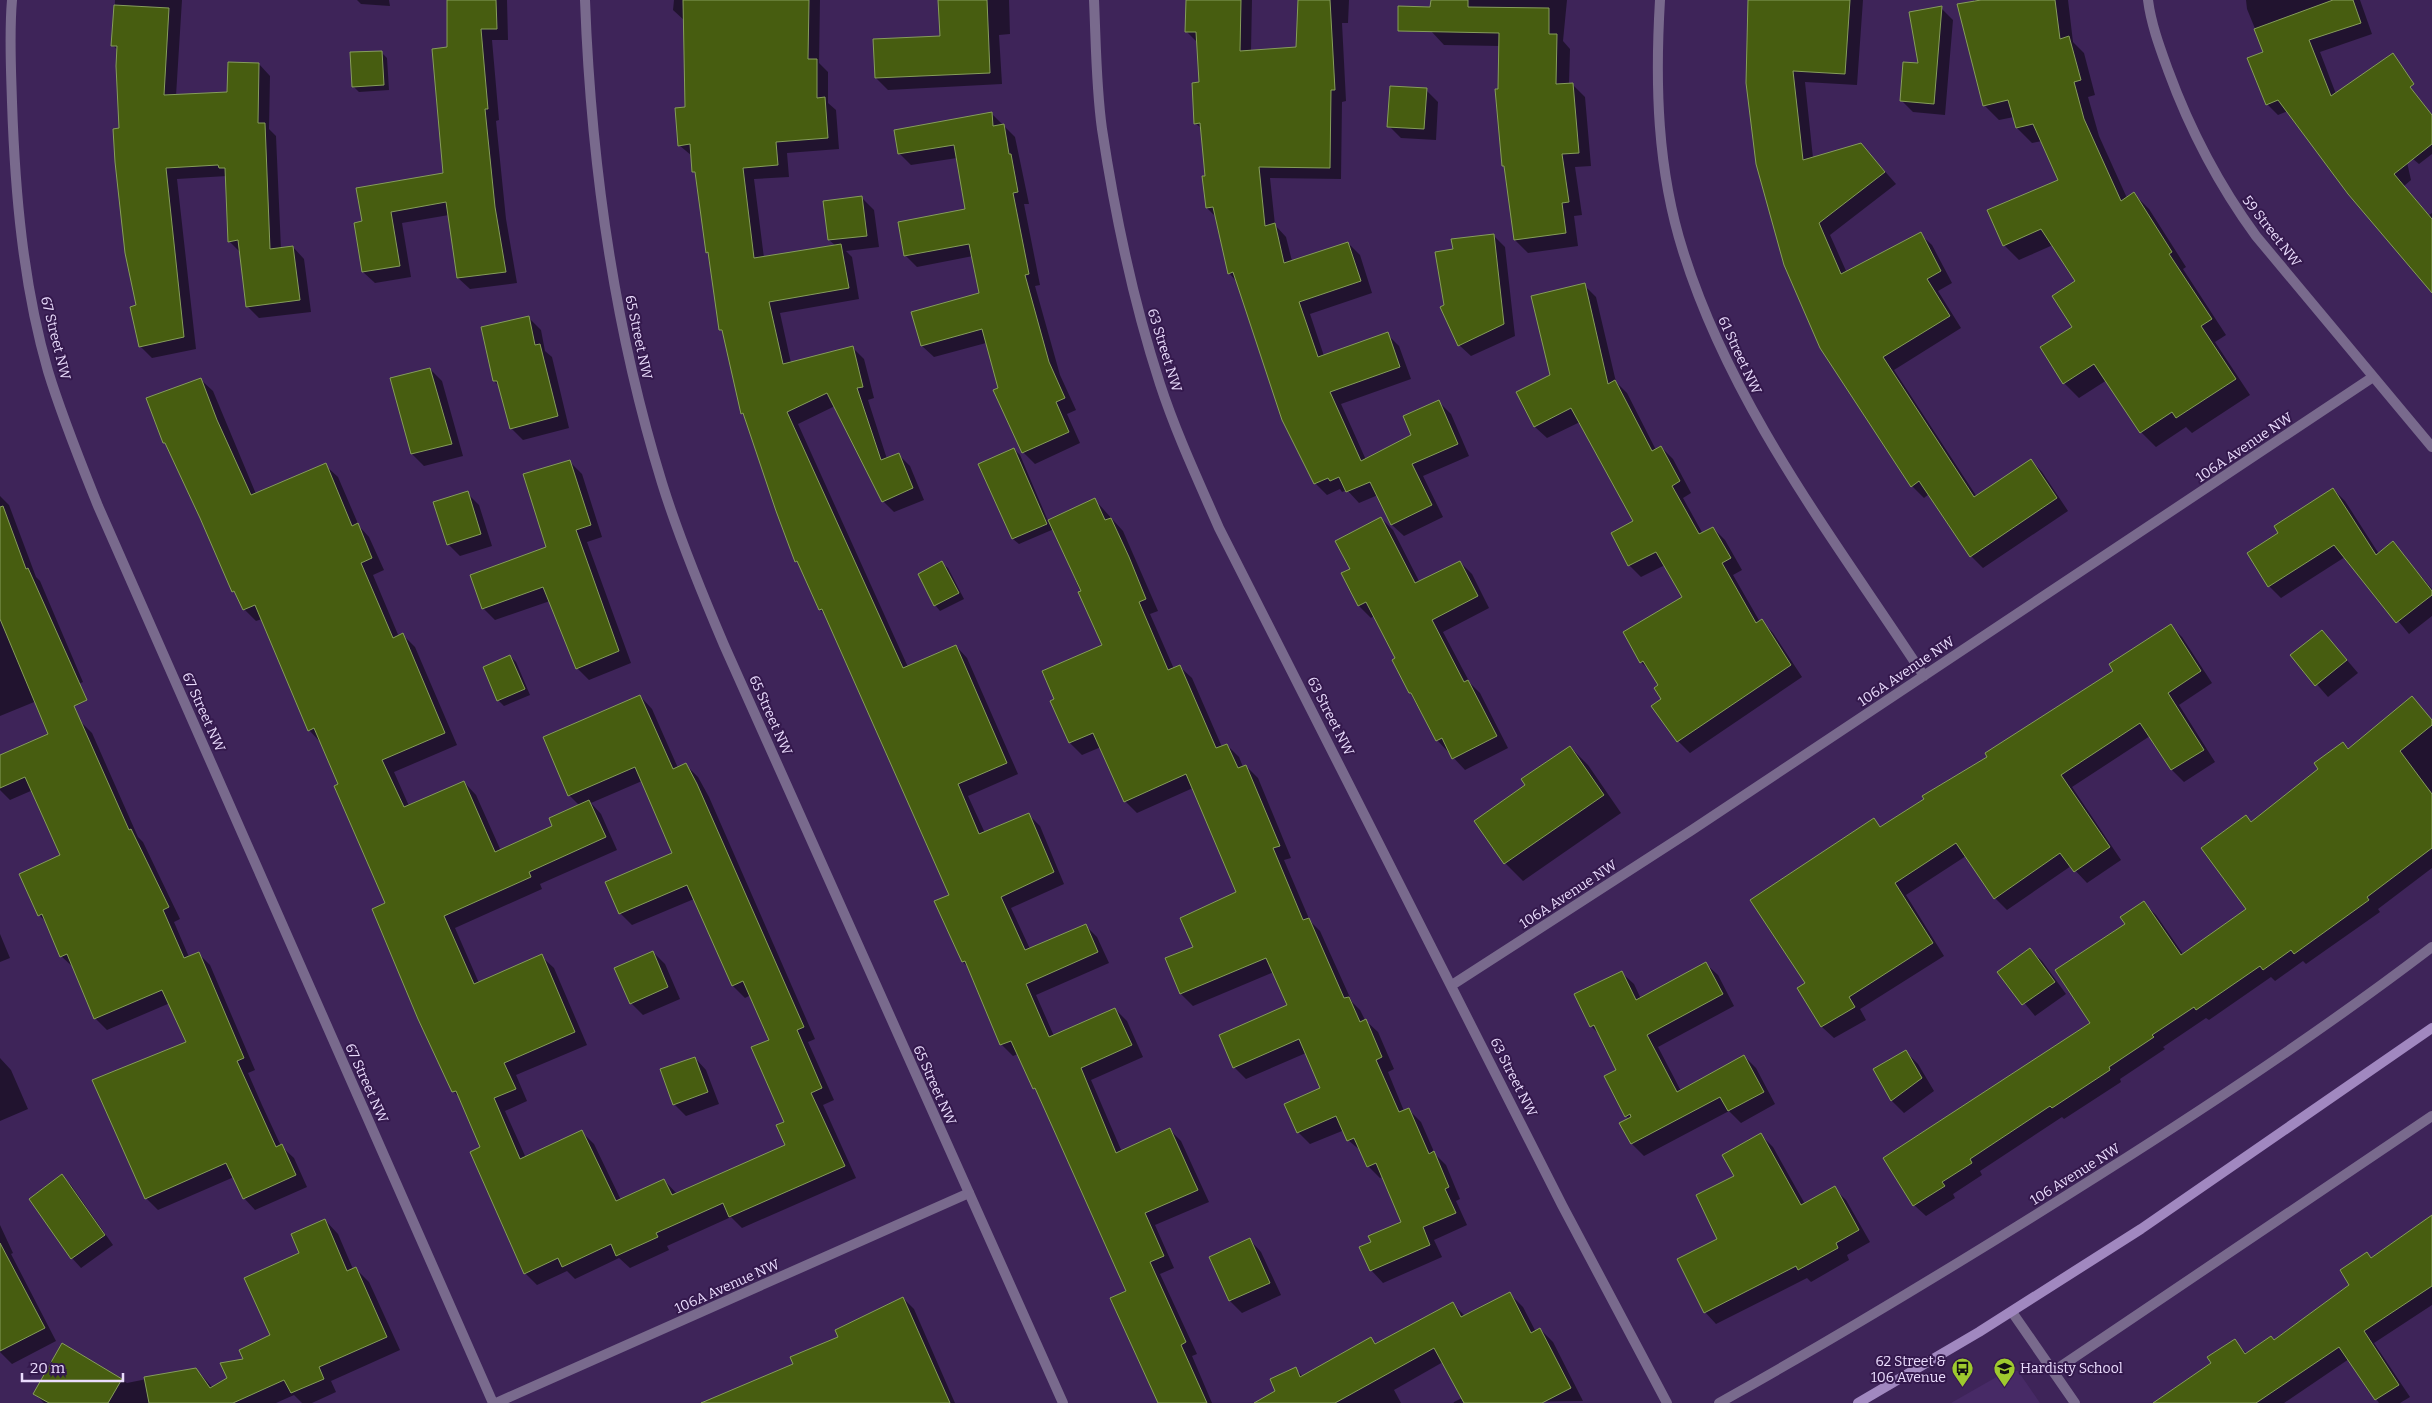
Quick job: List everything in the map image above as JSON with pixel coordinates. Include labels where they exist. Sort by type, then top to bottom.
[{"type":"main road","points":[[1858,1403],[2012,1312],[2141,1229],[2432,1028]]},
{"type":"street","name":"67 Street NW","points":[[12,0],[14,165],[21,230],[33,304],[48,370],[68,429],[98,506],[495,1403]]},
{"type":"street","name":"65 Street NW","points":[[585,0],[593,132],[607,244],[631,370],[662,483],[697,580],[724,645],[1063,1403]]},
{"type":"street","name":"63 Street NW","points":[[1094,0],[1102,128],[1115,200],[1140,316],[1161,385],[1188,458],[1219,528],[1562,1205],[1667,1403]]},
{"type":"street","name":"61 Street NW","points":[[1660,0],[1657,108],[1666,179],[1682,250],[1708,318],[1742,392],[1778,455],[1924,676]]},
{"type":"street","name":"59 Street NW","points":[[2148,0],[2162,54],[2179,100],[2209,164],[2232,203],[2256,236],[2432,447]]},
{"type":"street","name":"106A Avenue NW","points":[[1452,985],[1692,830],[2373,378]]},
{"type":"street","name":"106 Avenue NW","points":[[1719,1403],[1939,1276],[2202,1110],[2370,995],[2432,947]]},
{"type":"street","points":[[2054,1372],[2432,1116]]},
{"type":"street","name":"106A Avenue NW","points":[[495,1403],[968,1193]]},
{"type":"street","points":[[2012,1312],[2075,1403]]},
{"type":"shaded area","name":"Hardisty School","points":[[2007,1371],[2018,1371],[2040,1403],[1951,1403]]},
{"type":"building","points":[[447,0],[496,0],[497,29],[481,29],[488,109],[485,109],[495,207],[506,272],[457,278],[446,202],[391,212],[400,266],[362,272],[354,223],[362,221],[356,188],[443,173],[432,49],[447,47]]},
{"type":"building","points":[[683,0],[809,0],[808,59],[817,59],[817,98],[825,97],[828,138],[776,142],[778,165],[743,168],[754,258],[841,244],[849,288],[769,302],[783,364],[853,346],[863,387],[857,388],[881,460],[899,453],[913,488],[882,502],[827,393],[787,412],[903,668],[956,645],[1007,763],[958,784],[979,834],[1029,813],[1054,872],[1001,897],[1025,950],[1086,924],[1098,952],[1026,984],[1049,1037],[1115,1008],[1132,1045],[1081,1068],[1116,1153],[1170,1128],[1198,1190],[1145,1213],[1164,1256],[1150,1262],[1186,1342],[1181,1345],[1207,1403],[1158,1403],[1110,1298],[1126,1291],[1035,1088],[1033,1089],[1011,1041],[1000,1045],[965,961],[962,962],[934,901],[949,895],[822,609],[819,610],[797,561],[795,562],[743,413],[741,414],[722,330],[719,330],[695,172],[692,172],[690,144],[678,146],[675,108],[685,107]]},
{"type":"building","points":[[938,0],[987,0],[990,73],[875,78],[873,39],[940,36]]},
{"type":"building","points":[[1186,0],[1241,0],[1240,51],[1296,47],[1298,0],[1330,0],[1335,90],[1331,90],[1330,168],[1259,167],[1265,226],[1275,223],[1284,263],[1348,242],[1361,281],[1299,302],[1318,357],[1388,332],[1400,367],[1330,392],[1361,461],[1411,435],[1403,416],[1439,400],[1458,444],[1412,464],[1432,505],[1391,525],[1370,482],[1346,492],[1339,477],[1330,481],[1328,478],[1314,484],[1282,420],[1233,272],[1228,274],[1213,207],[1206,208],[1202,176],[1205,176],[1200,123],[1194,124],[1192,83],[1199,82],[1196,32],[1185,32]]},
{"type":"building","points":[[1431,0],[1468,0],[1468,7],[1549,8],[1549,34],[1557,34],[1556,84],[1573,83],[1579,153],[1562,154],[1569,202],[1562,203],[1566,233],[1514,240],[1504,166],[1502,166],[1495,89],[1498,89],[1499,33],[1398,31],[1398,6],[1430,7]]},
{"type":"building","points":[[1748,0],[1850,0],[1845,74],[1793,71],[1803,160],[1861,143],[1885,172],[1819,223],[1841,274],[1921,232],[1941,271],[1927,279],[1950,316],[1883,357],[1974,497],[2031,459],[2057,498],[1970,557],[1919,481],[1911,487],[1820,348],[1784,265],[1756,164],[1746,83]]},
{"type":"building","points":[[1981,0],[2055,0],[2060,39],[2069,36],[2081,80],[2074,82],[2084,119],[2121,201],[2134,192],[2172,252],[2169,254],[2212,319],[2201,326],[2236,379],[2176,418],[2172,412],[2140,433],[2094,364],[2063,384],[2040,347],[2072,327],[2052,296],[2075,281],[2041,229],[2003,246],[1987,210],[2058,180],[2033,124],[2016,128],[2008,100],[1983,106],[1957,4]]},
{"type":"building","points":[[2333,0],[2353,0],[2361,23],[2309,40],[2331,96],[2393,53],[2414,84],[2410,87],[2432,115],[2432,144],[2394,174],[2432,219],[2432,293],[2348,194],[2278,100],[2266,105],[2247,58],[2263,52],[2254,29]]},
{"type":"building","points":[[114,5],[169,8],[164,95],[227,92],[228,62],[259,63],[258,123],[265,123],[270,249],[293,246],[300,300],[246,307],[238,240],[228,242],[225,168],[219,168],[218,165],[166,168],[184,337],[139,347],[130,307],[136,305],[125,253],[115,162],[113,129],[119,128],[117,46],[111,46]]},
{"type":"building","points":[[1942,6],[1934,104],[1900,101],[1903,62],[1918,63],[1909,12]]},
{"type":"building","points":[[382,51],[384,85],[352,87],[350,52]]},
{"type":"building","points":[[1390,86],[1427,88],[1424,129],[1387,127]]},
{"type":"building","points":[[992,112],[993,126],[1004,124],[1018,192],[1013,193],[1029,274],[1025,275],[1049,362],[1065,398],[1056,402],[1069,432],[1022,453],[993,390],[998,388],[982,329],[921,346],[911,312],[979,293],[969,244],[904,256],[898,222],[965,209],[954,145],[898,154],[894,130]]},
{"type":"building","points":[[862,196],[867,236],[828,240],[823,201]]},
{"type":"building","points":[[1494,234],[1504,324],[1458,346],[1440,307],[1444,305],[1435,252],[1453,249],[1451,239]]},
{"type":"building","points":[[1585,283],[1608,384],[1615,380],[1652,451],[1661,446],[1680,481],[1672,486],[1699,534],[1713,527],[1731,558],[1722,563],[1756,623],[1762,619],[1791,665],[1677,742],[1651,706],[1661,699],[1654,688],[1658,685],[1643,661],[1640,663],[1623,632],[1682,597],[1656,552],[1628,566],[1611,533],[1633,521],[1571,408],[1534,427],[1516,392],[1550,375],[1531,296]]},
{"type":"building","points":[[529,316],[535,345],[540,344],[558,416],[510,429],[497,381],[493,381],[481,327]]},
{"type":"building","points":[[430,368],[452,444],[411,454],[390,378]]},
{"type":"building","points":[[201,378],[217,420],[251,495],[326,463],[352,526],[358,523],[372,558],[361,563],[393,638],[403,633],[445,733],[382,760],[404,807],[464,781],[495,852],[552,826],[549,818],[589,800],[606,837],[529,872],[531,877],[444,916],[474,984],[542,954],[575,1032],[504,1063],[516,1089],[494,1098],[520,1159],[582,1130],[616,1201],[664,1179],[672,1195],[785,1145],[776,1125],[784,1122],[751,1047],[769,1040],[743,981],[732,986],[687,885],[619,914],[605,882],[672,853],[635,767],[568,796],[543,737],[640,695],[673,769],[686,763],[697,784],[804,1027],[797,1030],[822,1088],[811,1093],[845,1166],[729,1217],[723,1203],[656,1233],[658,1237],[616,1256],[611,1244],[562,1267],[558,1258],[524,1274],[470,1152],[480,1147],[456,1091],[452,1092],[418,1019],[372,909],[385,903],[334,786],[338,784],[314,728],[308,731],[255,605],[243,610],[234,591],[232,592],[200,518],[165,443],[163,443],[146,398]]},
{"type":"building","points":[[1014,448],[1047,524],[1012,539],[978,464]]},
{"type":"building","points":[[570,460],[591,525],[576,530],[619,651],[576,669],[543,587],[482,609],[470,575],[546,547],[523,474]]},
{"type":"building","points":[[2333,488],[2376,555],[2393,541],[2432,591],[2432,595],[2396,623],[2334,545],[2268,587],[2247,553],[2278,533],[2274,526]]},
{"type":"building","points":[[468,491],[481,534],[447,545],[433,502]]},
{"type":"building","points":[[1095,498],[1105,520],[1111,518],[1129,557],[1146,599],[1139,602],[1168,670],[1180,665],[1216,748],[1227,744],[1238,768],[1246,765],[1280,846],[1273,848],[1303,920],[1309,918],[1344,998],[1349,997],[1360,1022],[1366,1019],[1382,1057],[1376,1060],[1399,1112],[1409,1108],[1429,1154],[1434,1151],[1449,1187],[1445,1189],[1456,1213],[1423,1227],[1430,1245],[1370,1271],[1359,1247],[1371,1242],[1368,1236],[1401,1222],[1376,1163],[1367,1167],[1354,1138],[1347,1141],[1336,1116],[1297,1133],[1284,1104],[1320,1088],[1299,1039],[1233,1068],[1219,1035],[1287,1005],[1266,958],[1180,994],[1165,958],[1193,947],[1180,918],[1236,892],[1186,774],[1124,802],[1093,733],[1069,743],[1050,701],[1054,699],[1042,671],[1102,645],[1078,592],[1081,591],[1048,520]]},
{"type":"building","points":[[3,506],[26,569],[28,568],[87,700],[74,706],[129,830],[131,829],[169,907],[163,910],[184,958],[199,952],[244,1058],[237,1061],[276,1147],[282,1144],[296,1175],[243,1199],[226,1163],[145,1199],[92,1080],[186,1042],[162,990],[94,1019],[67,954],[60,957],[42,914],[38,916],[19,874],[60,855],[25,777],[0,788],[0,755],[48,734],[0,619],[0,507]]},
{"type":"building","points":[[1381,517],[1415,583],[1460,561],[1478,596],[1432,620],[1464,682],[1468,680],[1497,736],[1452,759],[1442,738],[1436,741],[1411,693],[1409,693],[1392,660],[1395,658],[1366,602],[1358,606],[1341,573],[1350,569],[1335,541]]},
{"type":"building","points":[[942,561],[959,593],[934,606],[918,574]]},
{"type":"building","points":[[2171,624],[2201,671],[2168,693],[2204,750],[2171,770],[2140,723],[2061,775],[2110,847],[2074,872],[2060,853],[1994,899],[1956,843],[1895,883],[1933,943],[1849,997],[1855,1007],[1821,1027],[1797,988],[1805,983],[1750,900],[1874,818],[1880,827],[1924,799],[1922,796],[1987,757],[1985,753],[2113,671],[2109,664]]},
{"type":"building","points":[[2322,630],[2347,660],[2315,686],[2290,655]]},
{"type":"building","points":[[510,655],[525,689],[497,701],[483,667]]},
{"type":"building","points":[[2412,696],[2432,720],[2432,725],[2400,751],[2432,794],[2432,848],[2367,897],[2369,900],[2294,954],[2291,950],[2263,970],[2260,966],[2196,1010],[2194,1007],[2109,1067],[2110,1070],[2052,1108],[2050,1106],[1970,1159],[1972,1163],[1942,1182],[1945,1186],[1913,1206],[1883,1158],[2090,1023],[2055,970],[2125,924],[2120,917],[2144,901],[2181,955],[2246,909],[2201,848],[2246,815],[2251,822],[2318,769],[2314,763],[2343,742],[2348,749]]},
{"type":"building","points":[[1570,746],[1604,795],[1504,864],[1474,821],[1525,785],[1521,779]]},
{"type":"building","points":[[2030,948],[2055,982],[2022,1005],[1997,972]]},
{"type":"building","points":[[653,951],[668,987],[630,1004],[614,968]]},
{"type":"building","points":[[1706,962],[1723,994],[1647,1035],[1677,1092],[1744,1055],[1764,1092],[1728,1111],[1720,1097],[1631,1144],[1619,1123],[1631,1117],[1630,1114],[1625,1117],[1604,1076],[1616,1070],[1594,1025],[1590,1027],[1574,994],[1622,971],[1636,1000]]},
{"type":"building","points":[[1906,1050],[1922,1078],[1891,1101],[1873,1069]]},
{"type":"building","points":[[695,1057],[708,1092],[673,1105],[660,1069]]},
{"type":"building","points":[[1761,1133],[1801,1205],[1835,1186],[1859,1230],[1836,1243],[1838,1248],[1798,1270],[1796,1266],[1704,1313],[1677,1259],[1717,1239],[1696,1195],[1734,1176],[1722,1155]]},
{"type":"building","points":[[62,1174],[105,1235],[71,1259],[29,1199]]},
{"type":"building","points":[[2432,1215],[2432,1286],[2364,1331],[2399,1385],[2375,1400],[2339,1347],[2256,1403],[2153,1403],[2211,1363],[2207,1357],[2235,1339],[2245,1354],[2271,1336],[2274,1340],[2349,1285],[2340,1270],[2367,1252],[2371,1258]]},
{"type":"building","points":[[325,1219],[347,1271],[356,1267],[387,1337],[319,1367],[324,1379],[291,1393],[284,1380],[233,1403],[149,1403],[144,1377],[196,1368],[210,1388],[227,1378],[220,1363],[243,1359],[239,1350],[270,1335],[244,1278],[299,1253],[291,1234]]},
{"type":"building","points":[[1250,1238],[1270,1283],[1229,1301],[1209,1257]]},
{"type":"building","points":[[0,1243],[45,1328],[0,1351]]},
{"type":"building","points":[[1510,1292],[1531,1333],[1540,1328],[1571,1388],[1542,1403],[1464,1403],[1434,1348],[1335,1403],[1254,1403],[1275,1391],[1270,1379],[1296,1367],[1300,1377],[1371,1337],[1375,1344],[1453,1302],[1461,1317]]},
{"type":"building","points":[[903,1297],[950,1403],[701,1403],[793,1364],[790,1357],[838,1337],[835,1330]]},
{"type":"building","points":[[62,1343],[122,1379],[108,1403],[49,1403],[33,1394]]},
{"type":"place","name":"Hardisty School","points":[[2004,1387]]},
{"type":"place","name":"62 Street & 106 Avenue","points":[[1962,1388]]}]
